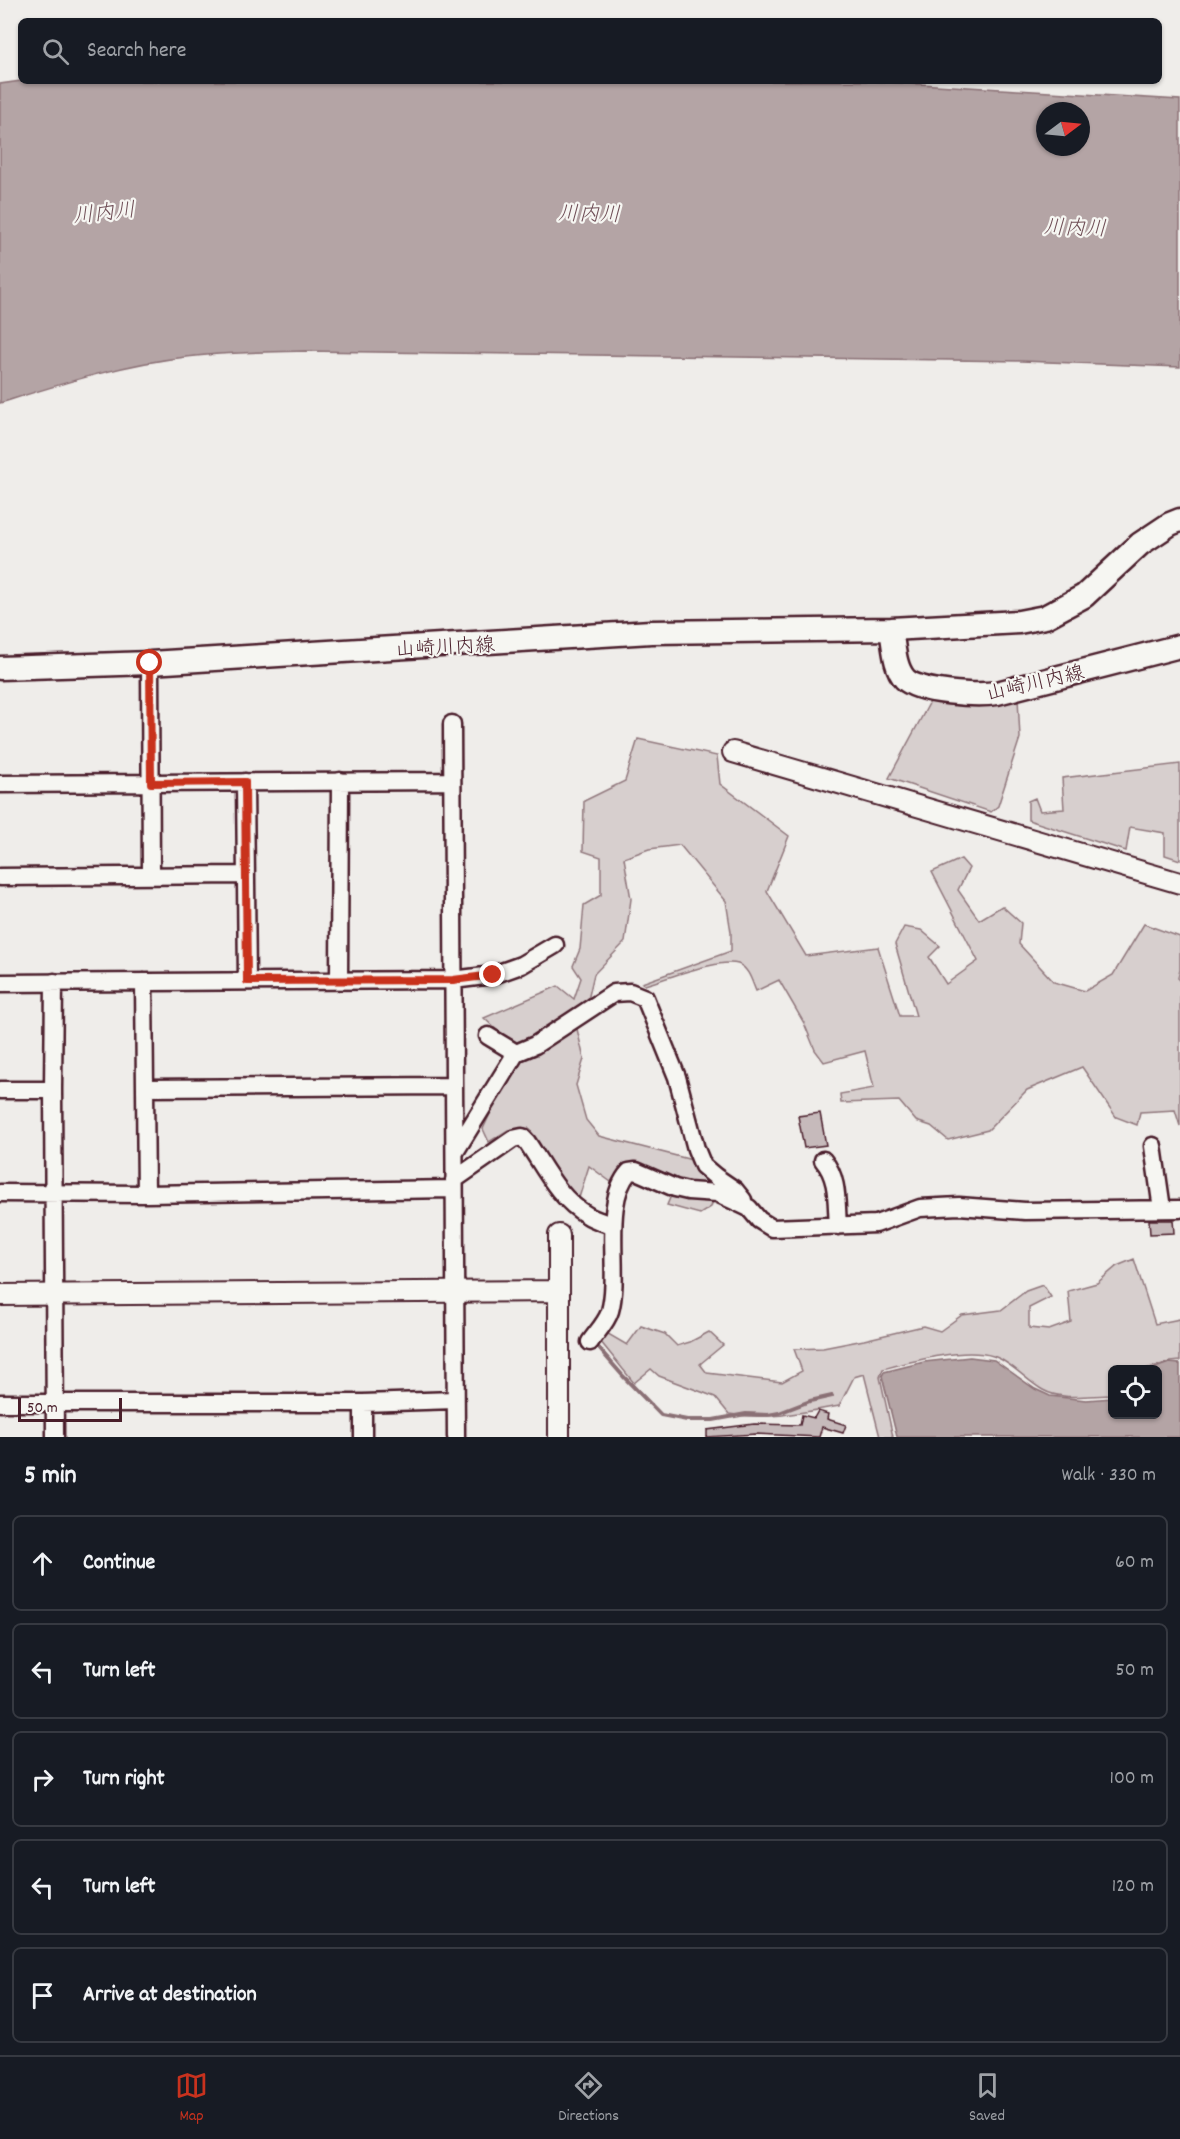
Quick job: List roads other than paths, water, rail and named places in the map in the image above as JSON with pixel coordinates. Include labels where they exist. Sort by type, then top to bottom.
[{"type":"main road","name":"山崎川内線","points":[[0,668],[150,663],[651,632],[891,629],[998,625],[1045,617],[1084,596],[1140,544],[1180,520]]},
{"type":"main road","name":"山崎川内線","points":[[891,629],[896,661],[904,678],[913,684],[967,695],[997,693],[1180,646]]},
{"type":"street","points":[[150,663],[151,876]]},
{"type":"street","points":[[452,724],[456,1437]]},
{"type":"street","points":[[733,752],[1180,883]]},
{"type":"street","points":[[339,980],[340,781]]},
{"type":"street","points":[[0,784],[452,781]]},
{"type":"street","points":[[245,782],[247,981]]},
{"type":"street","points":[[0,877],[246,875]]},
{"type":"street","points":[[0,983],[453,980],[493,975],[521,965],[555,945]]},
{"type":"street","points":[[54,982],[56,1437]]},
{"type":"street","points":[[144,982],[146,1194]]},
{"type":"street","points":[[454,1152],[516,1053],[535,1045],[614,993],[630,992],[645,998],[677,1077],[696,1149],[703,1166],[735,1190],[759,1221],[772,1228],[876,1224],[920,1208],[959,1206],[1025,1211],[1180,1209]]},
{"type":"street","points":[[488,1036],[516,1053]]},
{"type":"street","points":[[145,1088],[454,1086]]},
{"type":"street","points":[[0,1090],[53,1090]]},
{"type":"street","points":[[0,1192],[146,1194],[454,1184],[513,1139],[522,1137],[555,1185],[572,1203],[587,1215],[613,1226]]},
{"type":"street","points":[[1153,1146],[1162,1209]]},
{"type":"street","points":[[823,1160],[834,1178],[838,1226]]},
{"type":"street","points":[[590,1342],[609,1313],[614,1266],[613,1226],[618,1189],[629,1172],[636,1172],[675,1188],[717,1193],[749,1208]]},
{"type":"street","points":[[559,1235],[559,1437]]},
{"type":"street","points":[[0,1295],[559,1291]]},
{"type":"street","points":[[0,1403],[363,1403],[456,1400]]},
{"type":"street","points":[[363,1403],[363,1437]]},
{"type":"water","name":"川内川","points":[[18,81],[18,84],[920,84],[1180,100],[1180,367],[1021,361],[305,351],[231,353],[162,360],[0,403],[0,84]]},
{"type":"water","points":[[970,1357],[994,1360],[1035,1389],[1050,1396],[1086,1400],[1108,1398],[1108,1419],[1162,1419],[1162,1365],[1169,1363],[1180,1364],[1180,1437],[897,1437],[882,1376],[884,1372],[924,1362]]},
{"type":"waterway","points":[[596,1345],[661,1415],[687,1420],[713,1420],[746,1414],[768,1415],[832,1396]]}]
